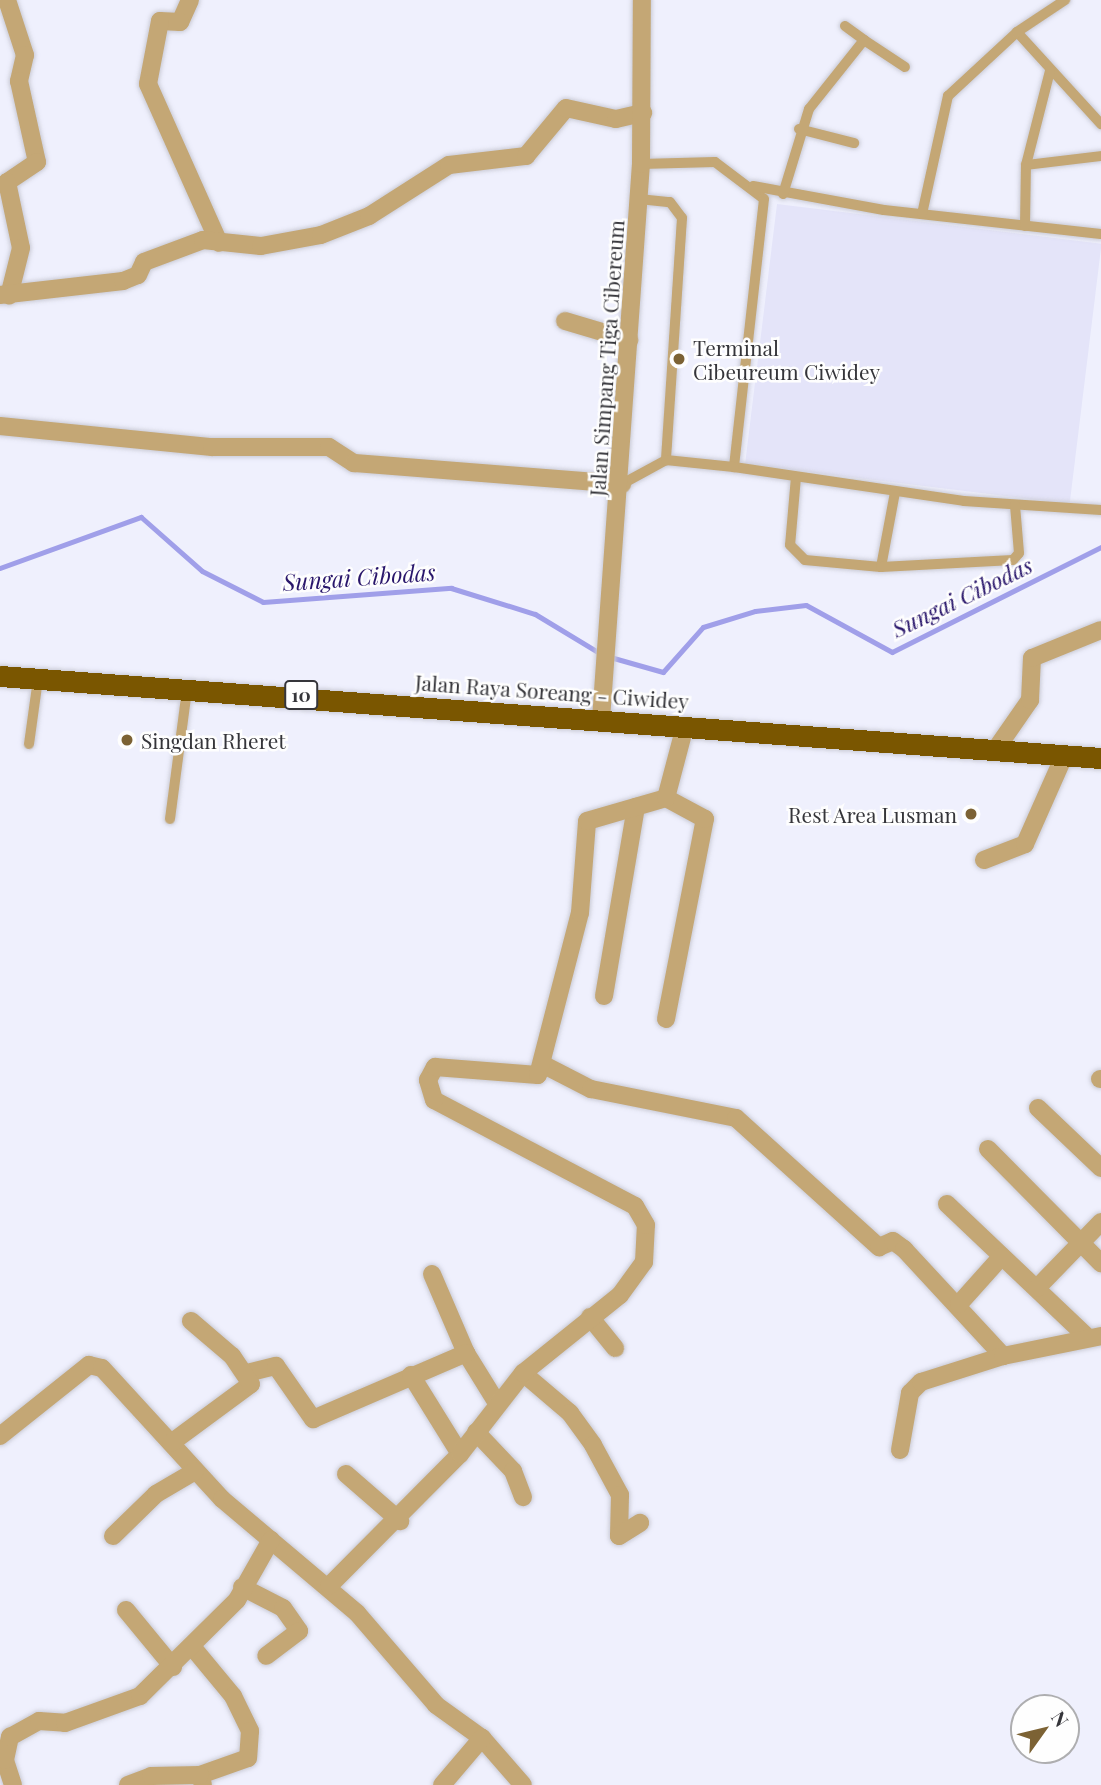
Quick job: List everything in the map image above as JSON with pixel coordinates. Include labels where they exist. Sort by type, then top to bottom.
[{"type":"highway","name":"Jalan Raya Soreang - Ciwidey","points":[[0,676],[1101,758]]},
{"type":"street","points":[[7,0],[25,55],[19,81],[37,162],[5,175],[21,248],[5,296],[123,281],[138,275],[144,262],[203,240],[282,245],[340,229],[449,165],[526,156],[566,108],[616,119],[643,113]]},
{"type":"street","points":[[190,0],[180,22],[160,21],[148,84],[219,243]]},
{"type":"street","name":"Jalan Simpang Tiga Cibereum","points":[[601,719],[622,484],[641,164],[642,0]]},
{"type":"street","points":[[565,321],[629,340]]},
{"type":"street","points":[[0,426],[212,447],[330,447],[354,463],[622,484]]},
{"type":"street","points":[[996,749],[1030,700],[1032,658],[1101,630]]},
{"type":"street","points":[[666,798],[685,726]]},
{"type":"street","points":[[984,860],[1025,844],[1064,756]]},
{"type":"street","points":[[329,1586],[400,1521],[460,1454],[497,1403],[523,1373],[634,1281],[644,1262],[648,1246],[641,1213],[430,1094],[428,1080],[435,1067],[532,1077],[544,1065],[580,914],[584,827],[591,818],[666,798],[705,819],[666,1018]]},
{"type":"street","points":[[604,996],[636,807]]},
{"type":"street","points":[[544,1065],[591,1088],[736,1118],[879,1247],[898,1244],[959,1304],[1003,1356]]},
{"type":"street","points":[[1038,1108],[1101,1168]]},
{"type":"street","points":[[988,1149],[1101,1263]]},
{"type":"street","points":[[947,1204],[1037,1288],[1094,1336]]},
{"type":"street","points":[[1037,1288],[1101,1222]]},
{"type":"street","points":[[959,1304],[1002,1256]]},
{"type":"street","points":[[432,1274],[466,1353],[497,1403]]},
{"type":"street","points":[[590,1317],[615,1348]]},
{"type":"street","points":[[171,1443],[248,1387],[247,1373],[191,1321]]},
{"type":"street","points":[[900,1450],[910,1393],[921,1382],[1003,1356],[1094,1336]]},
{"type":"street","points":[[247,1373],[276,1366],[313,1419],[466,1353]]},
{"type":"street","points":[[0,1436],[96,1365],[195,1471],[271,1540],[329,1586],[436,1705],[482,1738],[523,1785]]},
{"type":"street","points":[[523,1373],[589,1437],[620,1495],[619,1536],[640,1523]]},
{"type":"street","points":[[411,1375],[460,1454]]},
{"type":"street","points":[[476,1433],[513,1471],[523,1497]]},
{"type":"street","points":[[113,1536],[156,1494],[195,1471]]},
{"type":"street","points":[[346,1474],[400,1521]]},
{"type":"street","points":[[13,1785],[5,1760],[13,1734],[39,1721],[65,1723],[140,1696],[194,1649],[242,1587],[271,1540]]},
{"type":"street","points":[[242,1587],[282,1608],[299,1631],[266,1656]]},
{"type":"street","points":[[126,1610],[173,1667]]},
{"type":"street","points":[[128,1785],[151,1776],[201,1780],[248,1759],[250,1731],[233,1696],[194,1649]]},
{"type":"street","points":[[442,1785],[482,1738]]},
{"type":"lane","points":[[922,214],[948,96],[1017,32],[1065,0]]},
{"type":"lane","points":[[845,26],[905,67]]},
{"type":"lane","points":[[1017,32],[1101,124]]},
{"type":"lane","points":[[783,194],[799,129],[864,40]]},
{"type":"lane","points":[[1025,226],[1026,165],[1050,71]]},
{"type":"lane","points":[[799,129],[854,143]]},
{"type":"lane","points":[[1026,165],[1101,156]]},
{"type":"lane","points":[[641,164],[715,162],[753,186],[764,198],[764,222],[734,467]]},
{"type":"lane","points":[[753,186],[783,194],[922,214],[1101,234]]},
{"type":"lane","points":[[639,199],[670,202],[682,218],[666,460]]},
{"type":"lane","points":[[622,484],[666,460],[734,467],[895,492],[1015,505],[1101,510]]},
{"type":"lane","points":[[796,477],[790,544],[804,560],[881,567],[1013,560],[1018,553],[1015,505]]},
{"type":"lane","points":[[881,567],[895,492]]},
{"type":"lane","points":[[29,744],[38,679]]},
{"type":"lane","points":[[170,819],[188,689]]},
{"type":"shaded area","points":[[777,204],[1101,244],[1070,504],[745,464]]},
{"type":"waterway","name":"Sungai Cibodas","points":[[0,568],[141,517],[202,571],[263,602],[451,588],[535,614],[601,654]]},
{"type":"waterway","name":"Sungai Cibodas","points":[[610,657],[663,672],[703,627],[755,611],[806,605],[892,652],[1101,547]]},
{"type":"place","name":"Terminal Cibeureum Ciwidey","points":[[679,359]]},
{"type":"place","name":"Singdan Rheret","points":[[127,740]]},
{"type":"place","name":"Rest Area Lusman","points":[[971,814]]}]
